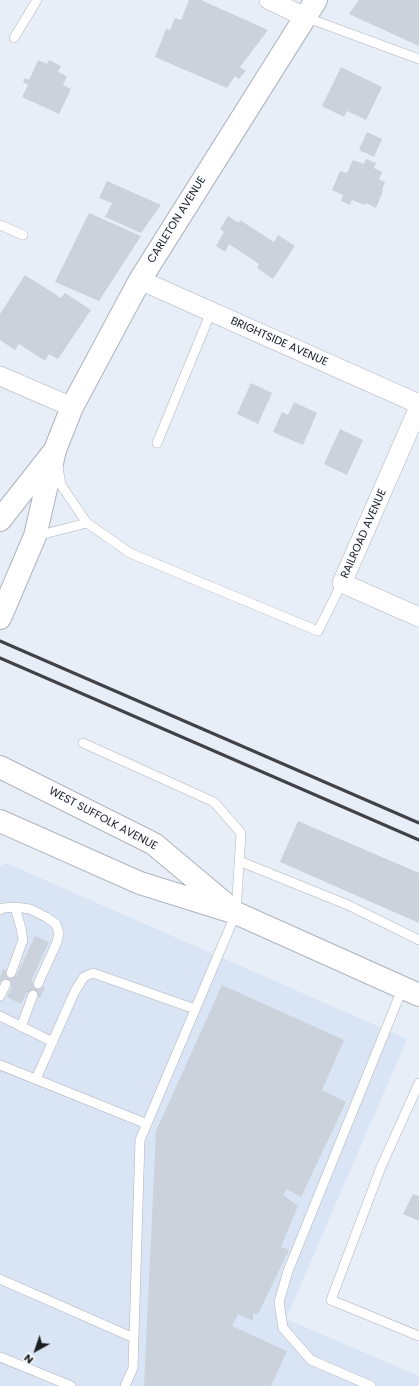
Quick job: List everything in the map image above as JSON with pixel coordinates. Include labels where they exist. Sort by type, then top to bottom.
[{"type":"main road","name":"CARLETON AVENUE","points":[[0,618],[35,536],[55,450],[72,407],[140,280],[310,9]]},
{"type":"main road","name":"CARLETON AVENUE","points":[[0,520],[55,450]]},
{"type":"main road","name":"WEST SUFFOLK AVENUE","points":[[0,767],[154,844],[236,913]]},
{"type":"main road","name":"WEST SUFFOLK AVENUE","points":[[0,821],[140,884],[236,913],[411,991]]},
{"type":"street","points":[[268,0],[310,9]]},
{"type":"street","name":"BRIGHTSIDE AVENUE","points":[[140,280],[419,404]]},
{"type":"street","points":[[0,376],[72,407]]},
{"type":"street","name":"RAILROAD AVENUE","points":[[419,407],[342,583],[419,617]]},
{"type":"lane","points":[[14,38],[37,0]]},
{"type":"lane","points":[[310,9],[419,59]]},
{"type":"lane","points":[[0,225],[23,235]]},
{"type":"lane","points":[[157,443],[211,312]]},
{"type":"lane","points":[[55,450],[61,484],[87,523],[130,553],[318,631],[342,583]]},
{"type":"lane","points":[[35,536],[87,523]]},
{"type":"lane","points":[[83,743],[214,802],[241,833],[236,913],[140,1140],[133,1368],[125,1386]]},
{"type":"lane","points":[[239,861],[348,905],[419,940]]},
{"type":"lane","points":[[0,910],[3,908],[15,907],[30,910],[46,917],[56,924],[59,933],[57,942],[38,984]]},
{"type":"lane","points":[[11,972],[23,940],[15,907]]},
{"type":"lane","points":[[36,1079],[75,991],[84,977],[93,973],[195,1009]]},
{"type":"lane","points":[[0,996],[6,984]]},
{"type":"lane","points":[[371,1386],[311,1360],[283,1328],[279,1302],[288,1271],[411,991]]},
{"type":"lane","points":[[21,1027],[33,995]]},
{"type":"lane","points":[[0,1016],[53,1042]]},
{"type":"lane","points":[[0,1065],[147,1124]]},
{"type":"lane","points":[[419,1083],[381,1167],[331,1300],[419,1336]]},
{"type":"lane","points":[[0,1279],[134,1338]]},
{"type":"lane","points":[[0,1357],[71,1386]]},
{"type":"shaded area","points":[[6,863],[407,1039],[286,1319],[419,1376],[419,1386],[0,1386],[0,867]]},
{"type":"building","points":[[189,0],[201,0],[268,30],[240,67],[246,71],[239,79],[235,76],[227,88],[155,57],[166,29],[170,30],[175,18],[181,20]]},
{"type":"building","points":[[359,0],[419,0],[419,46],[349,14]]},
{"type":"building","points":[[38,60],[47,64],[49,60],[61,66],[58,72],[67,76],[63,85],[71,89],[59,114],[22,97],[28,85],[23,82],[25,78],[29,80]]},
{"type":"building","points":[[341,67],[382,87],[366,120],[347,111],[344,117],[322,106]]},
{"type":"building","points":[[367,132],[382,139],[374,157],[359,150]]},
{"type":"building","points":[[366,159],[376,163],[374,168],[382,172],[379,179],[385,182],[376,208],[366,203],[365,205],[352,200],[350,205],[341,201],[343,195],[332,190],[340,171],[347,173],[353,160],[364,164]]},
{"type":"building","points":[[107,181],[161,205],[141,233],[105,217],[112,203],[99,198]]},
{"type":"building","points":[[89,213],[141,236],[99,301],[55,282]]},
{"type":"building","points":[[228,216],[239,223],[240,220],[274,242],[278,235],[295,246],[273,279],[257,268],[259,264],[229,244],[225,252],[216,246],[224,232],[220,229]]},
{"type":"building","points":[[25,275],[61,298],[65,293],[91,310],[58,359],[49,354],[45,361],[19,344],[15,350],[0,340],[0,314]]},
{"type":"building","points":[[251,383],[272,393],[258,424],[237,414]]},
{"type":"building","points":[[294,402],[317,413],[303,445],[273,432],[282,412],[288,415]]},
{"type":"building","points":[[340,429],[363,440],[347,475],[324,464]]},
{"type":"building","points":[[298,821],[419,873],[419,923],[280,862]]},
{"type":"building","points":[[35,936],[49,942],[31,981],[45,988],[40,998],[27,992],[21,1004],[7,997],[12,987],[0,981],[0,977],[3,969],[17,975]]},
{"type":"building","points":[[222,985],[344,1040],[322,1090],[346,1102],[301,1197],[287,1189],[283,1195],[298,1206],[281,1247],[289,1250],[258,1314],[253,1313],[253,1321],[238,1314],[232,1326],[287,1351],[271,1386],[144,1386],[156,1131]]},
{"type":"building","points":[[413,1194],[419,1196],[419,1221],[403,1214]]},
{"type":"railway","points":[[0,641],[419,823]]},
{"type":"railway","points":[[0,658],[419,840]]}]
